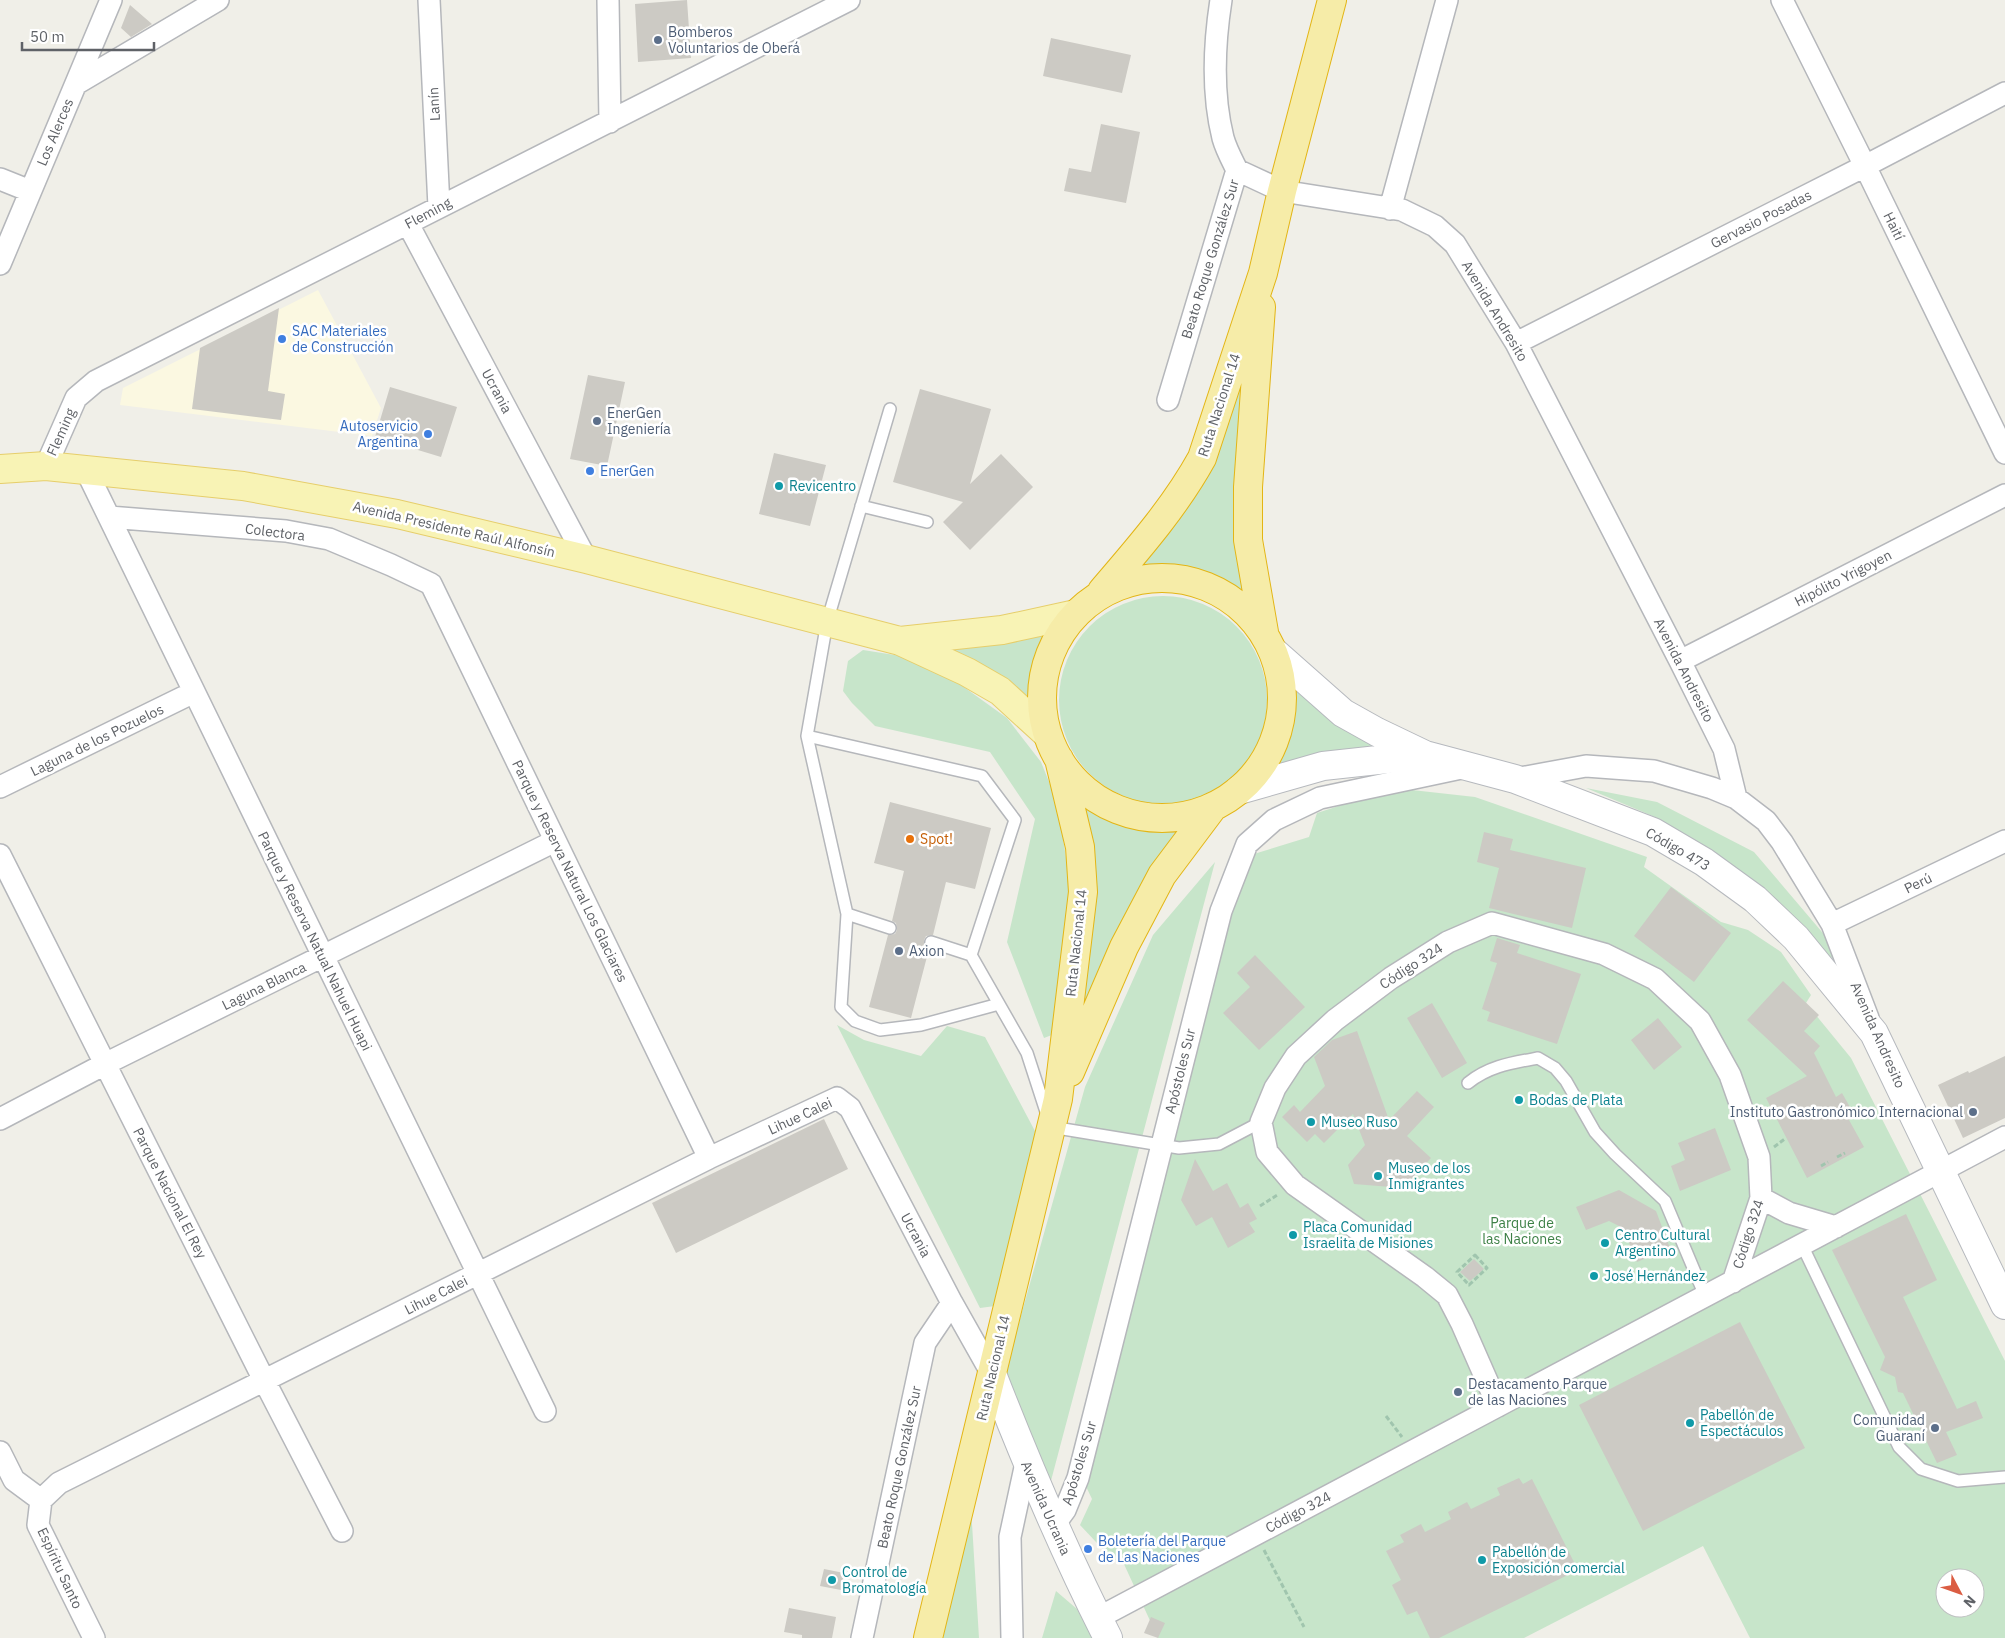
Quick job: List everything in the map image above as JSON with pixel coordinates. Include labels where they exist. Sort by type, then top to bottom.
[{"type":"highway","name":"Ruta Nacional 14","points":[[1098,596],[1164,518],[1190,481],[1202,458],[1263,273],[1282,191],[1332,0]]},
{"type":"highway","name":"Ruta Nacional 14","points":[[1058,1099],[1124,947],[1162,875],[1213,807],[1239,790],[1264,762],[1279,727],[1282,689],[1269,642],[1248,540],[1248,487],[1263,273]]},
{"type":"highway","points":[[1213,807],[1179,817],[1144,817],[1110,806],[1081,787],[1059,759],[1048,734],[1042,702],[1045,670],[1057,640],[1076,614],[1098,596],[1132,581],[1169,578],[1206,585],[1238,604],[1269,642]]},
{"type":"highway","name":"Ruta Nacional 14","points":[[928,1638],[1058,1099],[1083,892],[1080,847],[1059,759]]},
{"type":"main road","name":"Avenida Presidente Raúl Alfonsín","points":[[0,469],[46,466],[243,486],[397,514],[586,559],[900,641],[967,672],[1000,691],[1048,734]]},
{"type":"main road","name":"Avenida Presidente Raúl Alfonsín","points":[[900,641],[1002,630],[1076,614]]},
{"type":"main road","points":[[1269,642],[1343,713],[1425,755]]},
{"type":"main road","points":[[1239,790],[1323,766],[1425,755]]},
{"type":"main road","name":"Código 473","points":[[1425,755],[1515,780],[1653,832],[1704,862],[1754,899],[1796,938],[1874,1033]]},
{"type":"main road","name":"Avenida Andresito","points":[[1874,1033],[2005,1305]]},
{"type":"main road","name":"Avenida Ucrania","points":[[992,1374],[1026,1463],[1103,1628]]},
{"type":"street","name":"Los Alerces","points":[[0,264],[111,0]]},
{"type":"street","points":[[76,84],[218,0]]},
{"type":"street","name":"Lanín","points":[[429,0],[440,207]]},
{"type":"street","points":[[608,0],[610,122]]},
{"type":"street","name":"Fleming","points":[[46,466],[76,398],[96,381],[849,0]]},
{"type":"street","name":"Beato Roque González Sur","points":[[1168,400],[1237,170],[1223,139],[1216,92],[1216,29],[1221,0]]},
{"type":"street","points":[[1390,209],[1447,0]]},
{"type":"street","name":"Haití","points":[[1782,0],[2005,453]]},
{"type":"street","name":"Gervasio Posadas","points":[[1516,343],[2005,93]]},
{"type":"street","name":"Avenida Andresito","points":[[1237,170],[1282,191],[1402,210],[1435,226],[1455,244],[1516,343],[1680,661],[1724,749],[1736,798],[1766,821],[1772,828],[1832,924],[1874,1033]]},
{"type":"street","points":[[0,179],[30,192]]},
{"type":"street","name":"Ucrania","points":[[408,224],[586,559]]},
{"type":"street","name":"Parque y Reserva Natual Nahuel Huapi","points":[[86,470],[545,1411]]},
{"type":"street","name":"Hipólito Yrigoyen","points":[[1680,661],[2005,495]]},
{"type":"street","name":"Colectora","points":[[109,518],[286,531],[329,539],[391,564],[431,584]]},
{"type":"street","name":"Parque y Reserva Natural Los Glaciares","points":[[431,584],[709,1158]]},
{"type":"street","name":"Laguna de los Pozuelos","points":[[0,787],[194,692]]},
{"type":"street","points":[[1515,780],[1586,766],[1654,771],[1712,788],[1736,798]]},
{"type":"street","name":"Apóstoles Sur","points":[[1054,1525],[1065,1510],[1078,1478],[1221,911],[1247,844],[1274,820],[1320,798],[1467,767]]},
{"type":"street","name":"Laguna Blanca","points":[[0,1120],[105,1064],[555,841]]},
{"type":"street","name":"Perú","points":[[1832,924],[2005,841]]},
{"type":"street","name":"Parque Nacional El Rey","points":[[0,855],[342,1531]]},
{"type":"street","name":"Código 324","points":[[1261,1122],[1274,1088],[1296,1056],[1335,1020],[1391,978],[1440,947],[1492,922],[1604,954],[1655,979],[1700,1021],[1730,1075],[1758,1157],[1761,1198],[1732,1282]]},
{"type":"street","name":"Ucrania","points":[[837,1098],[850,1108],[952,1303],[992,1374]]},
{"type":"street","name":"Lihue Calei","points":[[41,1500],[58,1483],[709,1158],[837,1098]]},
{"type":"street","points":[[1261,1122],[1267,1152],[1295,1185],[1425,1277],[1447,1295],[1462,1324],[1498,1406]]},
{"type":"street","name":"Código 324","points":[[1103,1628],[1256,1534],[2005,1137]]},
{"type":"street","points":[[1761,1198],[1789,1213],[1836,1227]]},
{"type":"street","name":"Beato Roque González Sur","points":[[862,1638],[925,1343],[952,1303]]},
{"type":"street","points":[[0,1452],[14,1480],[41,1500]]},
{"type":"street","points":[[1012,1638],[1010,1537],[1026,1463]]},
{"type":"street","name":"Espíritu Santo","points":[[41,1500],[38,1525],[94,1638]]},
{"type":"lane","points":[[890,409],[827,622],[807,736],[847,914],[841,1007],[855,1021],[880,1030],[921,1025],[998,1004]]},
{"type":"lane","points":[[861,506],[927,522]]},
{"type":"lane","points":[[807,736],[982,776],[1015,820],[971,955]]},
{"type":"lane","points":[[847,914],[890,928]]},
{"type":"lane","points":[[931,942],[971,955],[1027,1053],[1051,1127],[1180,1148],[1219,1144],[1261,1122]]},
{"type":"lane","points":[[1468,1083],[1481,1072],[1507,1064],[1538,1058],[1555,1068],[1595,1132],[1665,1202],[1705,1296]]},
{"type":"lane","points":[[1802,1245],[1898,1447],[1921,1469],[1958,1481],[2005,1477]]},
{"type":"path","points":[[1837,1157],[1845,1154]]},
{"type":"path","points":[[1821,1166],[1828,1162]]},
{"type":"path","points":[[1475,1255],[1487,1268],[1469,1285],[1457,1272],[1475,1255]]},
{"type":"path","points":[[1386,1416],[1414,1451]]},
{"type":"path","points":[[1256,1534],[1304,1627]]},
{"type":"shaded area","name":"SAC Materiales de Construcción","points":[[318,290],[381,408],[372,436],[120,405],[123,388]]},
{"type":"green space","points":[[1243,369],[1234,506],[1249,605],[1208,578],[1172,570],[1128,577],[1201,487]]},
{"type":"green space","points":[[1163,596],[1183,598],[1212,608],[1229,620],[1243,634],[1259,660],[1265,680],[1267,700],[1265,720],[1255,749],[1243,766],[1229,780],[1203,796],[1183,802],[1163,804],[1143,802],[1114,792],[1097,780],[1083,766],[1067,740],[1061,720],[1059,700],[1061,680],[1071,651],[1083,634],[1097,620],[1123,604],[1143,598]]},
{"type":"green space","points":[[1057,629],[1033,672],[1036,717],[933,647]]},
{"type":"green space","points":[[863,650],[901,656],[961,685],[1007,718],[1041,762],[1058,804],[1071,892],[1057,1033],[1044,1038],[1007,942],[1035,819],[990,752],[875,726],[843,691],[848,661]]},
{"type":"green space","points":[[1289,681],[1380,744],[1343,756],[1269,775],[1291,730]]},
{"type":"green space","points":[[1586,788],[1657,802],[1754,852],[1850,965],[1841,967],[1752,881],[1655,817]]},
{"type":"green space","name":"Parque de las Naciones","points":[[1412,790],[1475,797],[1647,857],[1644,867],[1721,922],[1748,930],[1781,952],[1811,995],[1806,1003],[1851,1058],[2005,1361],[2005,1638],[1750,1638],[1703,1546],[1524,1638],[1158,1638],[1123,1562],[1112,1559],[1080,1525],[1092,1499],[1082,1478],[1244,857],[1309,837],[1317,813],[1379,793]]},
{"type":"green space","points":[[1078,796],[1126,822],[1193,826],[1078,1028]]},
{"type":"green space","points":[[1215,862],[1048,1492],[1006,1369],[1085,1087],[1153,935]]},
{"type":"green space","points":[[837,1025],[864,1040],[921,1056],[947,1026],[985,1037],[1036,1133],[995,1306],[980,1308]]},
{"type":"green space","points":[[971,1507],[979,1638],[943,1638]]},
{"type":"green space","points":[[1056,1591],[1077,1609],[1092,1638],[1042,1638]]},
{"type":"building","points":[[687,0],[691,58],[638,62],[635,4]]},
{"type":"building","points":[[130,5],[152,24],[131,37],[121,28]]},
{"type":"building","points":[[1051,38],[1131,55],[1122,93],[1043,76]]},
{"type":"building","points":[[1101,124],[1140,132],[1126,203],[1064,191],[1069,168],[1091,172]]},
{"type":"building","points":[[279,308],[268,391],[285,394],[281,420],[192,409],[200,348]]},
{"type":"building","name":"EnerGen Ingeniería","points":[[588,375],[625,382],[607,466],[570,459]]},
{"type":"building","points":[[390,387],[457,407],[441,457],[375,437]]},
{"type":"building","points":[[920,389],[991,409],[970,484],[1001,454],[1033,487],[970,550],[943,522],[963,502],[893,482]]},
{"type":"building","points":[[774,453],[826,465],[810,526],[759,514]]},
{"type":"building","points":[[890,802],[991,828],[975,889],[946,882],[933,935],[926,936],[924,940],[925,947],[929,949],[911,1018],[869,1007],[888,935],[895,934],[897,930],[896,923],[892,921],[904,871],[874,863]]},
{"type":"building","points":[[1484,832],[1513,839],[1510,850],[1586,868],[1572,928],[1489,908],[1499,868],[1477,862]]},
{"type":"building","points":[[1671,887],[1731,933],[1694,982],[1634,936]]},
{"type":"building","points":[[1497,938],[1520,945],[1517,953],[1581,974],[1557,1044],[1487,1021],[1490,1012],[1482,1009],[1497,963],[1490,961]]},
{"type":"building","points":[[1255,955],[1305,1007],[1259,1050],[1223,1013],[1250,987],[1237,973]]},
{"type":"building","points":[[1783,981],[1819,1015],[1804,1031],[1820,1046],[1814,1053],[1836,1097],[1842,1093],[1855,1116],[1849,1120],[1864,1147],[1807,1178],[1766,1098],[1807,1076],[1747,1020]]},
{"type":"building","points":[[1432,1003],[1467,1063],[1442,1078],[1407,1018]]},
{"type":"building","points":[[1658,1018],[1682,1047],[1654,1070],[1631,1040]]},
{"type":"building","points":[[1357,1031],[1389,1120],[1417,1091],[1434,1107],[1407,1136],[1431,1158],[1403,1188],[1354,1184],[1348,1165],[1365,1145],[1353,1114],[1324,1143],[1315,1134],[1307,1142],[1282,1117],[1294,1105],[1300,1112],[1325,1086],[1314,1057],[1332,1040]]},
{"type":"building","points":[[2005,1056],[2005,1118],[1963,1138],[1938,1085]]},
{"type":"building","points":[[824,1119],[848,1169],[676,1253],[652,1203]]},
{"type":"building","points":[[1715,1128],[1731,1170],[1680,1191],[1671,1166],[1685,1160],[1678,1143]]},
{"type":"building","points":[[1195,1159],[1213,1191],[1227,1183],[1240,1208],[1248,1203],[1257,1219],[1249,1223],[1255,1232],[1228,1248],[1212,1217],[1196,1226],[1181,1200]]},
{"type":"building","points":[[1619,1190],[1656,1211],[1670,1248],[1637,1262],[1623,1228],[1609,1221],[1586,1230],[1576,1207]]},
{"type":"building","points":[[1906,1214],[1937,1280],[1903,1297],[1957,1409],[1976,1401],[1983,1418],[1946,1432],[1957,1455],[1937,1463],[1903,1393],[1898,1392],[1895,1377],[1880,1370],[1885,1357],[1832,1250]]},
{"type":"building","points":[[1474,1259],[1484,1269],[1470,1281],[1460,1272]]},
{"type":"building","name":"Pabellón de Espectáculos","points":[[1740,1322],[1805,1448],[1643,1531],[1579,1405]]},
{"type":"building","name":"Pabellón de Exposición comercial","points":[[1519,1478],[1523,1484],[1532,1479],[1578,1570],[1439,1638],[1430,1638],[1417,1611],[1407,1615],[1392,1585],[1401,1580],[1386,1551],[1404,1542],[1400,1535],[1421,1524],[1425,1532],[1451,1519],[1448,1512],[1467,1502],[1471,1509],[1500,1495],[1497,1488]]},
{"type":"building","name":"Control de Bromatología","points":[[824,1569],[844,1573],[841,1590],[820,1586]]},
{"type":"building","points":[[789,1608],[836,1617],[832,1638],[802,1638],[802,1635],[784,1632]]},
{"type":"building","points":[[1151,1617],[1165,1623],[1158,1638],[1144,1633]]},
{"type":"place","name":"Bomberos Voluntarios de Oberá","points":[[658,40]]},
{"type":"place","name":"SAC Materiales de Construcción","points":[[282,339]]},
{"type":"place","name":"EnerGen Ingeniería","points":[[597,421]]},
{"type":"place","name":"Autoservicio Argentina","points":[[428,434]]},
{"type":"place","name":"EnerGen","points":[[590,471]]},
{"type":"place","name":"Revicentro","points":[[779,486]]},
{"type":"place","name":"Spot!","points":[[910,839]]},
{"type":"place","name":"Axion","points":[[899,951]]},
{"type":"place","name":"Bodas de Plata","points":[[1519,1100]]},
{"type":"place","name":"Instituto Gastronómico Internacional","points":[[1973,1112]]},
{"type":"place","name":"Museo Ruso","points":[[1311,1122]]},
{"type":"place","name":"Museo de los Inmigrantes","points":[[1378,1176]]},
{"type":"place","name":"Placa Comunidad Israelita de Misiones","points":[[1293,1235]]},
{"type":"place","name":"Centro Cultural Argentino","points":[[1605,1243]]},
{"type":"place","name":"José Hernández","points":[[1594,1276]]},
{"type":"place","name":"Destacamento Parque de las Naciones","points":[[1458,1392]]},
{"type":"place","name":"Pabellón de Espectáculos","points":[[1690,1423]]},
{"type":"place","name":"Comunidad Guaraní","points":[[1935,1428]]},
{"type":"place","name":"Boletería del Parque de Las Naciones","points":[[1088,1549]]},
{"type":"place","name":"Pabellón de Exposición comercial","points":[[1482,1560]]},
{"type":"place","name":"Control de Bromatología","points":[[832,1580]]}]
